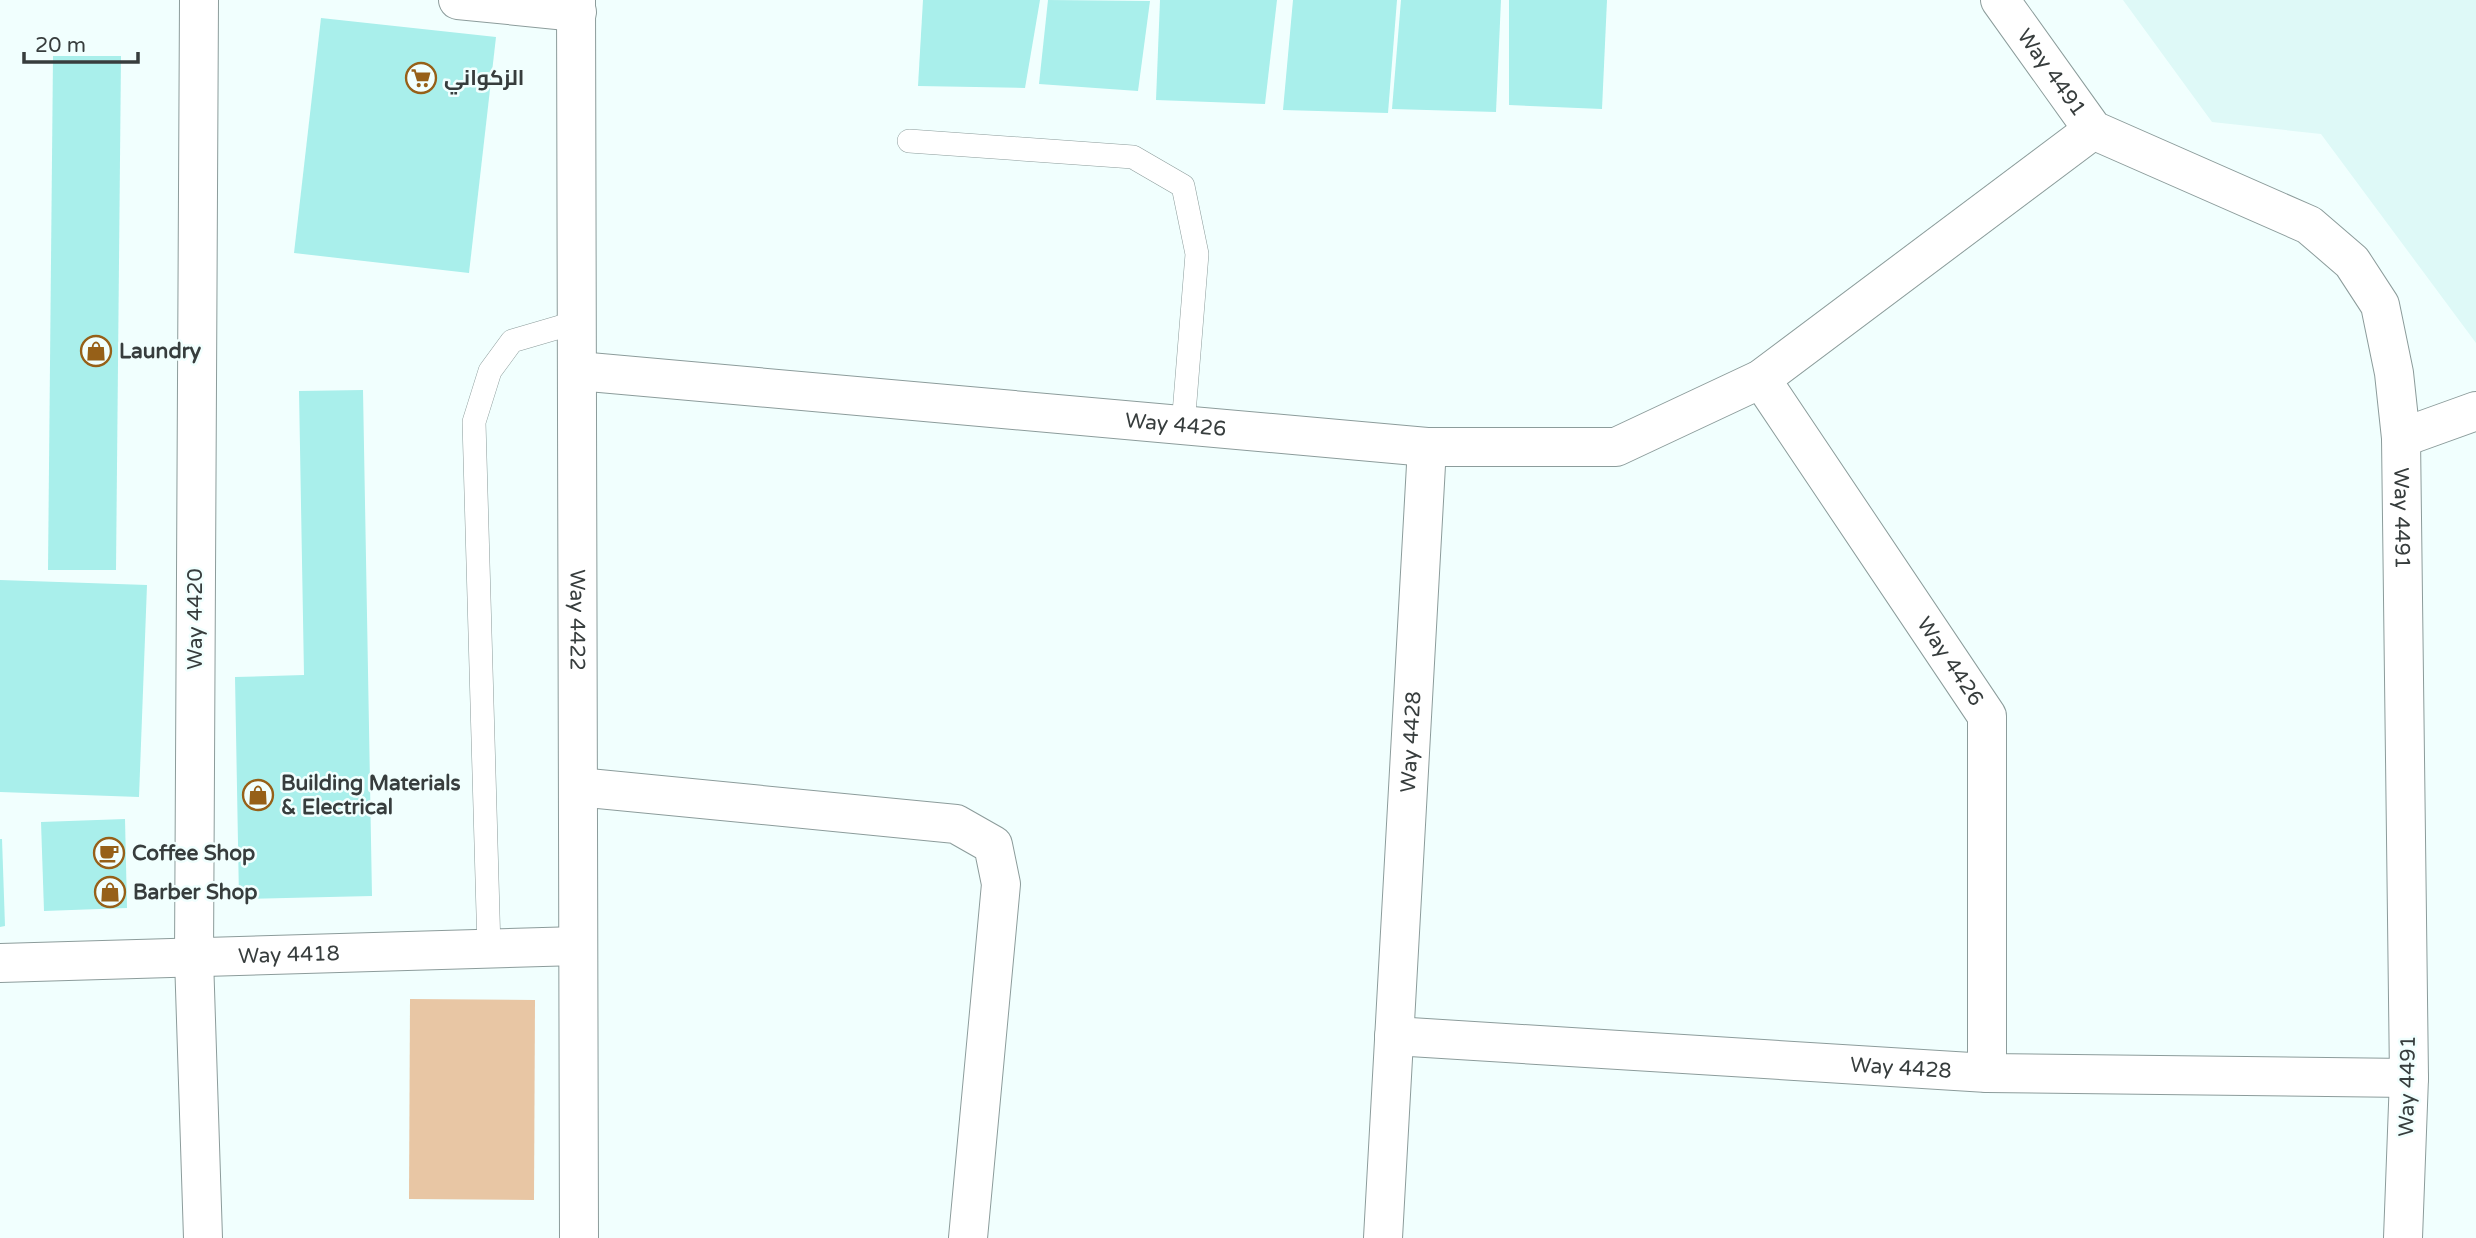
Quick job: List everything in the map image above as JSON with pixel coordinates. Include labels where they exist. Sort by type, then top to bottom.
[{"type":"street","name":"Way 4420","points":[[199,0],[194,958],[203,1238]]},
{"type":"street","points":[[458,0],[576,6]]},
{"type":"street","name":"Way 4491","points":[[2000,0],[2093,130],[2309,225],[2353,262],[2380,305],[2394,373],[2401,438],[2409,1077],[2403,1238]]},
{"type":"street","name":"Way 4422","points":[[576,6],[579,1238]]},
{"type":"street","name":"Way 4426","points":[[578,371],[1427,447],[1616,447],[1761,379],[2093,130]]},
{"type":"street","name":"Way 4426","points":[[1761,379],[1987,716],[1987,1073]]},
{"type":"street","points":[[2401,438],[2476,411]]},
{"type":"street","name":"Way 4428","points":[[1383,1238],[1427,447]]},
{"type":"street","points":[[578,787],[956,824],[993,845],[1001,884],[968,1238]]},
{"type":"street","name":"Way 4418","points":[[0,963],[578,946]]},
{"type":"street","name":"Way 4428","points":[[1394,1036],[1987,1073],[2409,1077]]},
{"type":"lane","points":[[909,141],[1133,157],[1183,186],[1197,254],[1183,426]]},
{"type":"lane","points":[[489,949],[474,422],[490,371],[512,341],[577,322]]},
{"type":"shaded area","points":[[2123,0],[2476,0],[2476,343],[2321,134],[2212,122]]},
{"type":"shaded area","points":[[410,999],[535,1000],[534,1200],[409,1199]]},
{"type":"building","points":[[923,0],[1040,0],[1025,88],[918,86]]},
{"type":"building","points":[[1048,0],[1150,1],[1138,91],[1039,84]]},
{"type":"building","points":[[1160,0],[1277,0],[1265,104],[1156,100]]},
{"type":"building","points":[[1293,0],[1397,0],[1388,113],[1283,110]]},
{"type":"building","points":[[1401,0],[1501,0],[1496,112],[1392,109]]},
{"type":"building","points":[[1509,0],[1607,0],[1602,109],[1509,105]]},
{"type":"building","points":[[321,18],[496,37],[469,273],[294,253]]},
{"type":"building","points":[[53,56],[121,56],[116,570],[48,570]]},
{"type":"building","points":[[363,390],[372,896],[239,899],[235,677],[304,675],[299,391]]},
{"type":"building","points":[[0,580],[147,585],[139,797],[0,792]]},
{"type":"building","points":[[125,819],[127,908],[44,911],[41,822]]},
{"type":"building","points":[[0,839],[5,926],[0,927]]},
{"type":"place","name":"الزكواني","points":[[421,78]]},
{"type":"place","name":"Laundry","points":[[96,351]]},
{"type":"place","name":"Building Materials & Electrical","points":[[258,795]]},
{"type":"place","name":"Coffee Shop","points":[[109,853]]},
{"type":"place","name":"Barber Shop","points":[[110,892]]}]
